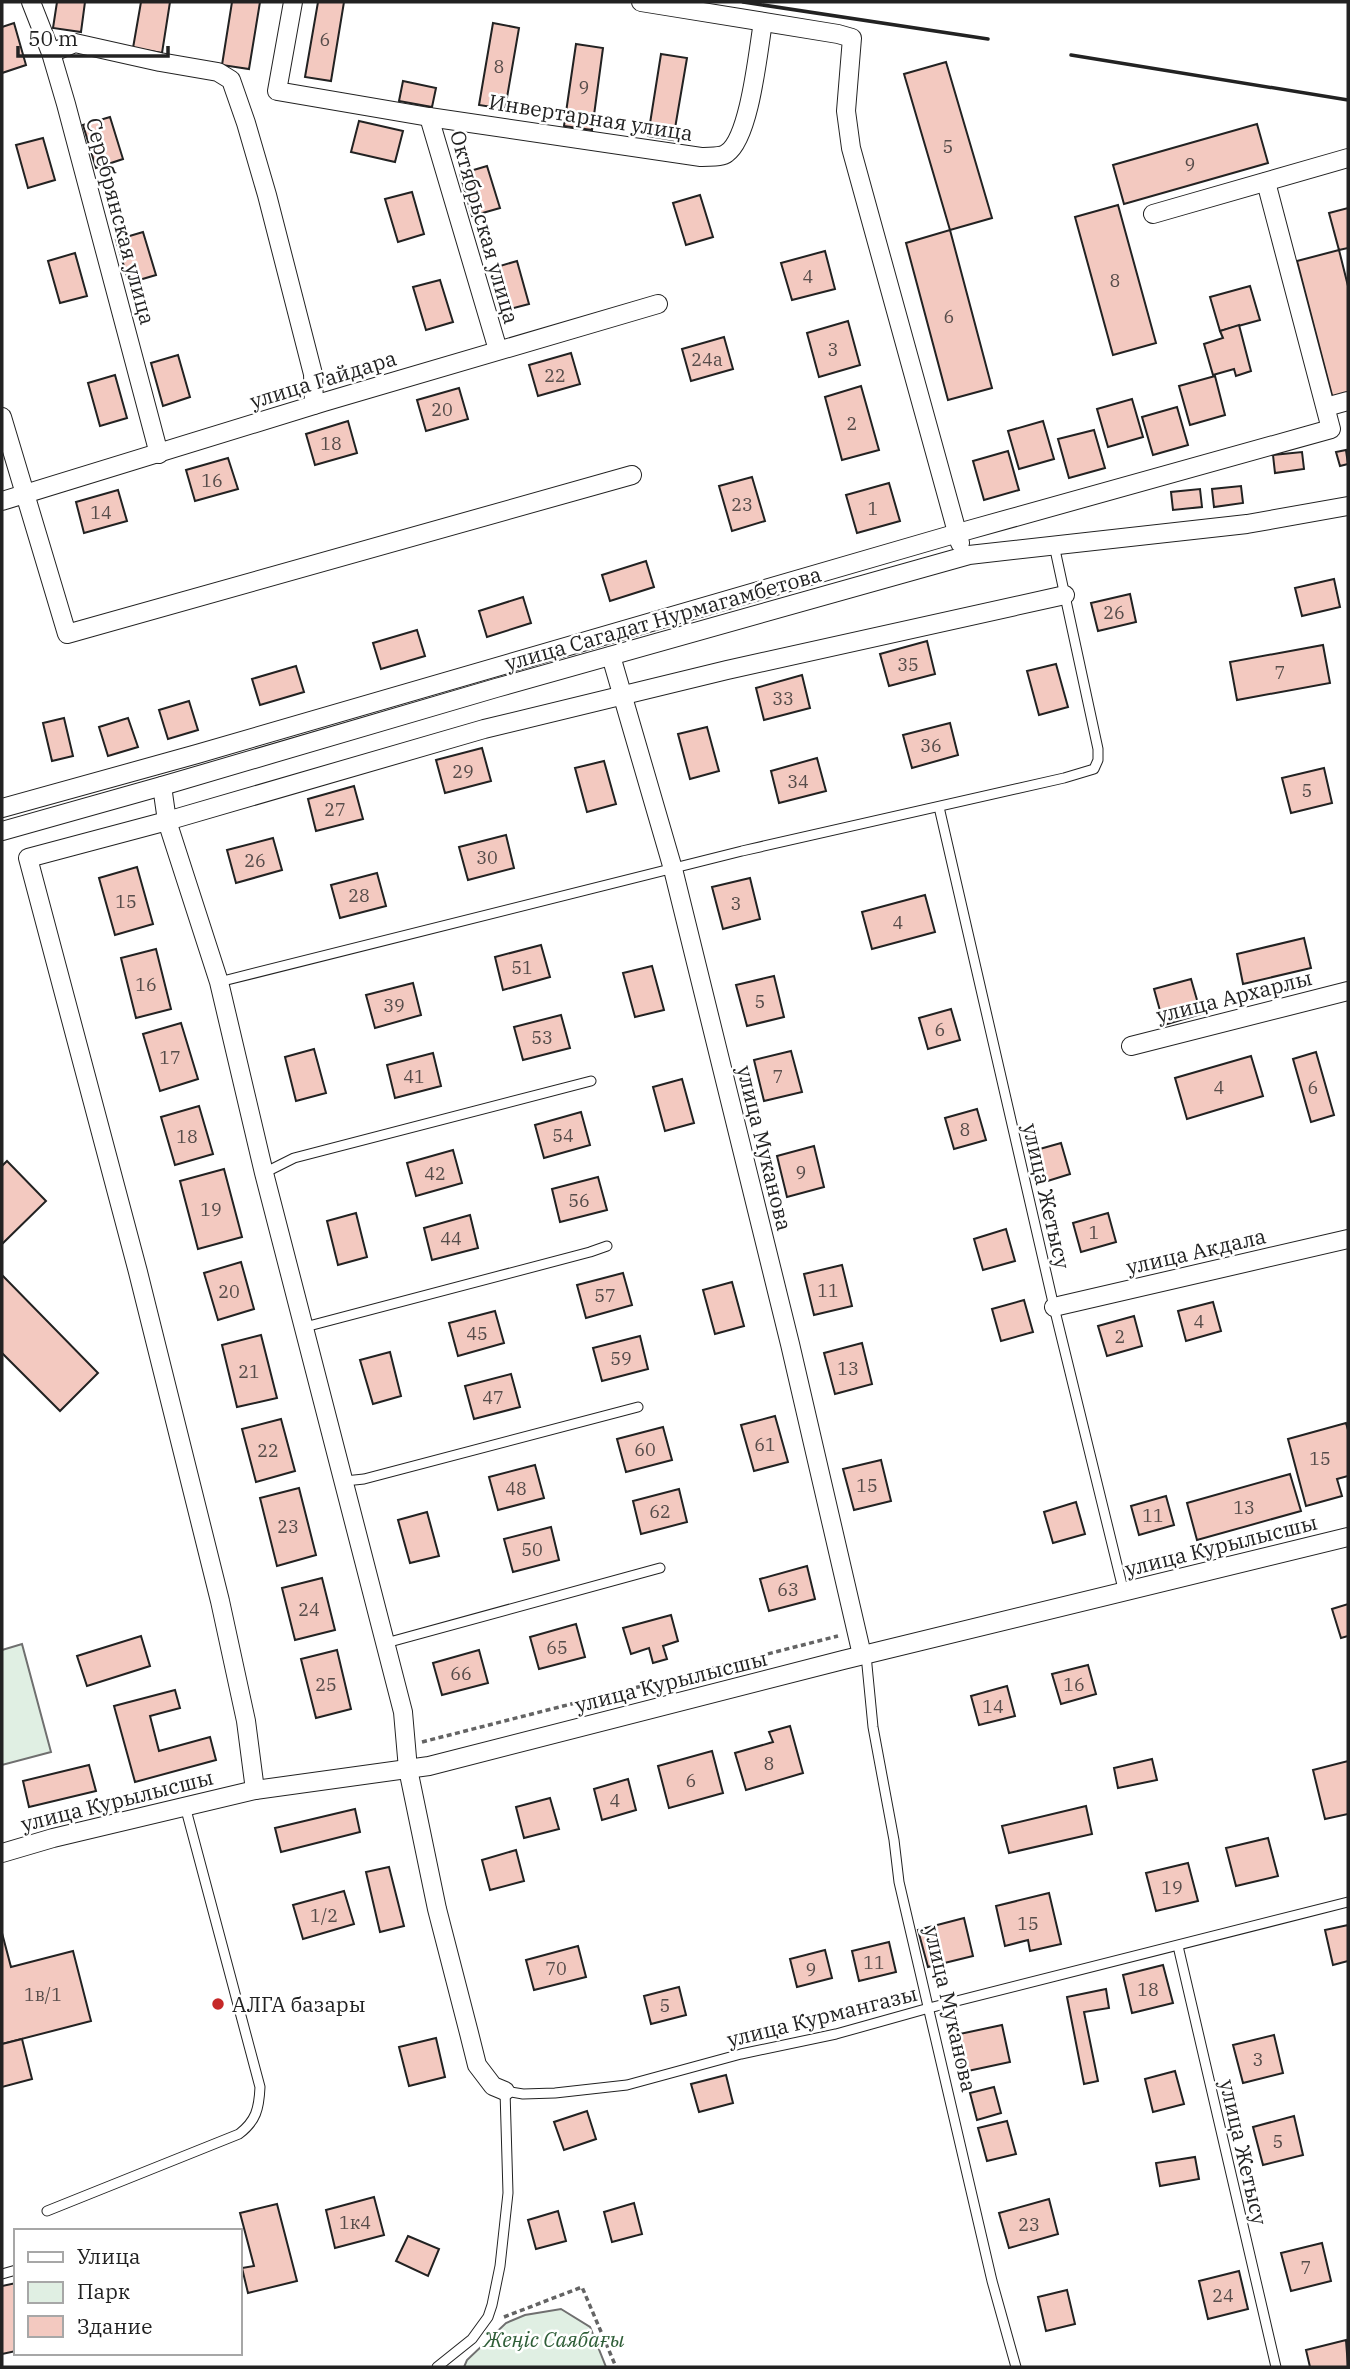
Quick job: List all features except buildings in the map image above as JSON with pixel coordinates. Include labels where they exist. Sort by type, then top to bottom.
[{"type":"street","name":"Серебрянская улица","points":[[31,2],[51,53],[159,454]]},
{"type":"street","name":"Инвертарная улица","points":[[293,2],[277,91],[429,117],[701,156],[725,155],[733,148],[740,134],[749,106],[763,22]]},
{"type":"street","points":[[640,2],[852,38],[846,111],[851,148],[964,556]]},
{"type":"street","points":[[51,53],[75,43],[218,72],[230,80],[246,123],[274,221],[313,374],[314,405]]},
{"type":"street","name":"Октябрьская улица","points":[[429,117],[498,350]]},
{"type":"street","points":[[1153,214],[1348,158]]},
{"type":"street","points":[[2,808],[210,751],[957,533],[1331,429],[1266,182]]},
{"type":"street","name":"улица Гайдара","points":[[2,501],[314,405],[658,304]]},
{"type":"street","points":[[1326,407],[1348,401]]},
{"type":"street","points":[[2,418],[67,634],[632,475]]},
{"type":"street","name":"улица Сагадат Нурмагамбетова","points":[[2,831],[964,556],[1247,524],[1348,506]]},
{"type":"street","points":[[255,1790],[247,1721],[207,1546],[82,1054],[28,858],[167,821],[484,729],[727,670],[1065,595]]},
{"type":"street","name":"улица Муканова","points":[[611,656],[673,869],[790,1344],[856,1631],[864,1655]]},
{"type":"street","points":[[162,786],[167,821],[219,982],[264,1173],[403,1712],[408,1769],[437,1909],[477,2065],[493,2086],[505,2091]]},
{"type":"street","name":"улица Архарлы","points":[[1131,1046],[1348,991]]},
{"type":"street","name":"улица Акдала","points":[[1054,1307],[1348,1239]]},
{"type":"street","name":"улица Курылысшы","points":[[2,1853],[255,1790],[429,1766],[864,1655],[1348,1537]]},
{"type":"lane","points":[[219,982],[673,869],[1094,769],[1098,760],[1098,749],[1054,545]]},
{"type":"lane","name":"улица Жетысу","points":[[939,807],[1054,1307],[1124,1593]]},
{"type":"lane","points":[[264,1173],[294,1158],[591,1081]]},
{"type":"lane","points":[[304,1327],[607,1246]]},
{"type":"lane","points":[[345,1481],[364,1479],[638,1407]]},
{"type":"lane","points":[[386,1643],[660,1568]]},
{"type":"lane","name":"улица Муканова","points":[[864,1655],[899,1882],[929,2008],[938,2059],[992,2281],[1016,2367]]},
{"type":"lane","points":[[47,2211],[239,2134],[250,2126],[256,2116],[260,2087],[185,1806]]},
{"type":"lane","name":"улица Курмангазы","points":[[505,2091],[523,2094],[555,2093],[626,2085],[741,2054],[836,2034],[1348,1902]]},
{"type":"lane","name":"улица Жетысу","points":[[1178,1946],[1276,2367]]},
{"type":"lane","points":[[438,2367],[472,2339],[488,2317],[492,2305],[500,2266],[508,2193],[505,2091]]},
{"type":"path","points":[[406,1745],[435,1740],[856,1631]]},
{"type":"path","points":[[498,2323],[506,2316],[582,2287],[616,2367]]},
{"type":"green space","points":[[22,1644],[51,1752],[2,1765],[2,1650]]},
{"type":"green space","name":"Жеңіс Саябағы","points":[[561,2309],[590,2327],[606,2367],[464,2367],[467,2360],[506,2323],[525,2315]]},
{"type":"wall","points":[[743,2],[988,39]]},
{"type":"wall","points":[[1071,55],[1348,100]]},
{"type":"place","name":"АЛГА базары","points":[[218,2004]]}]
